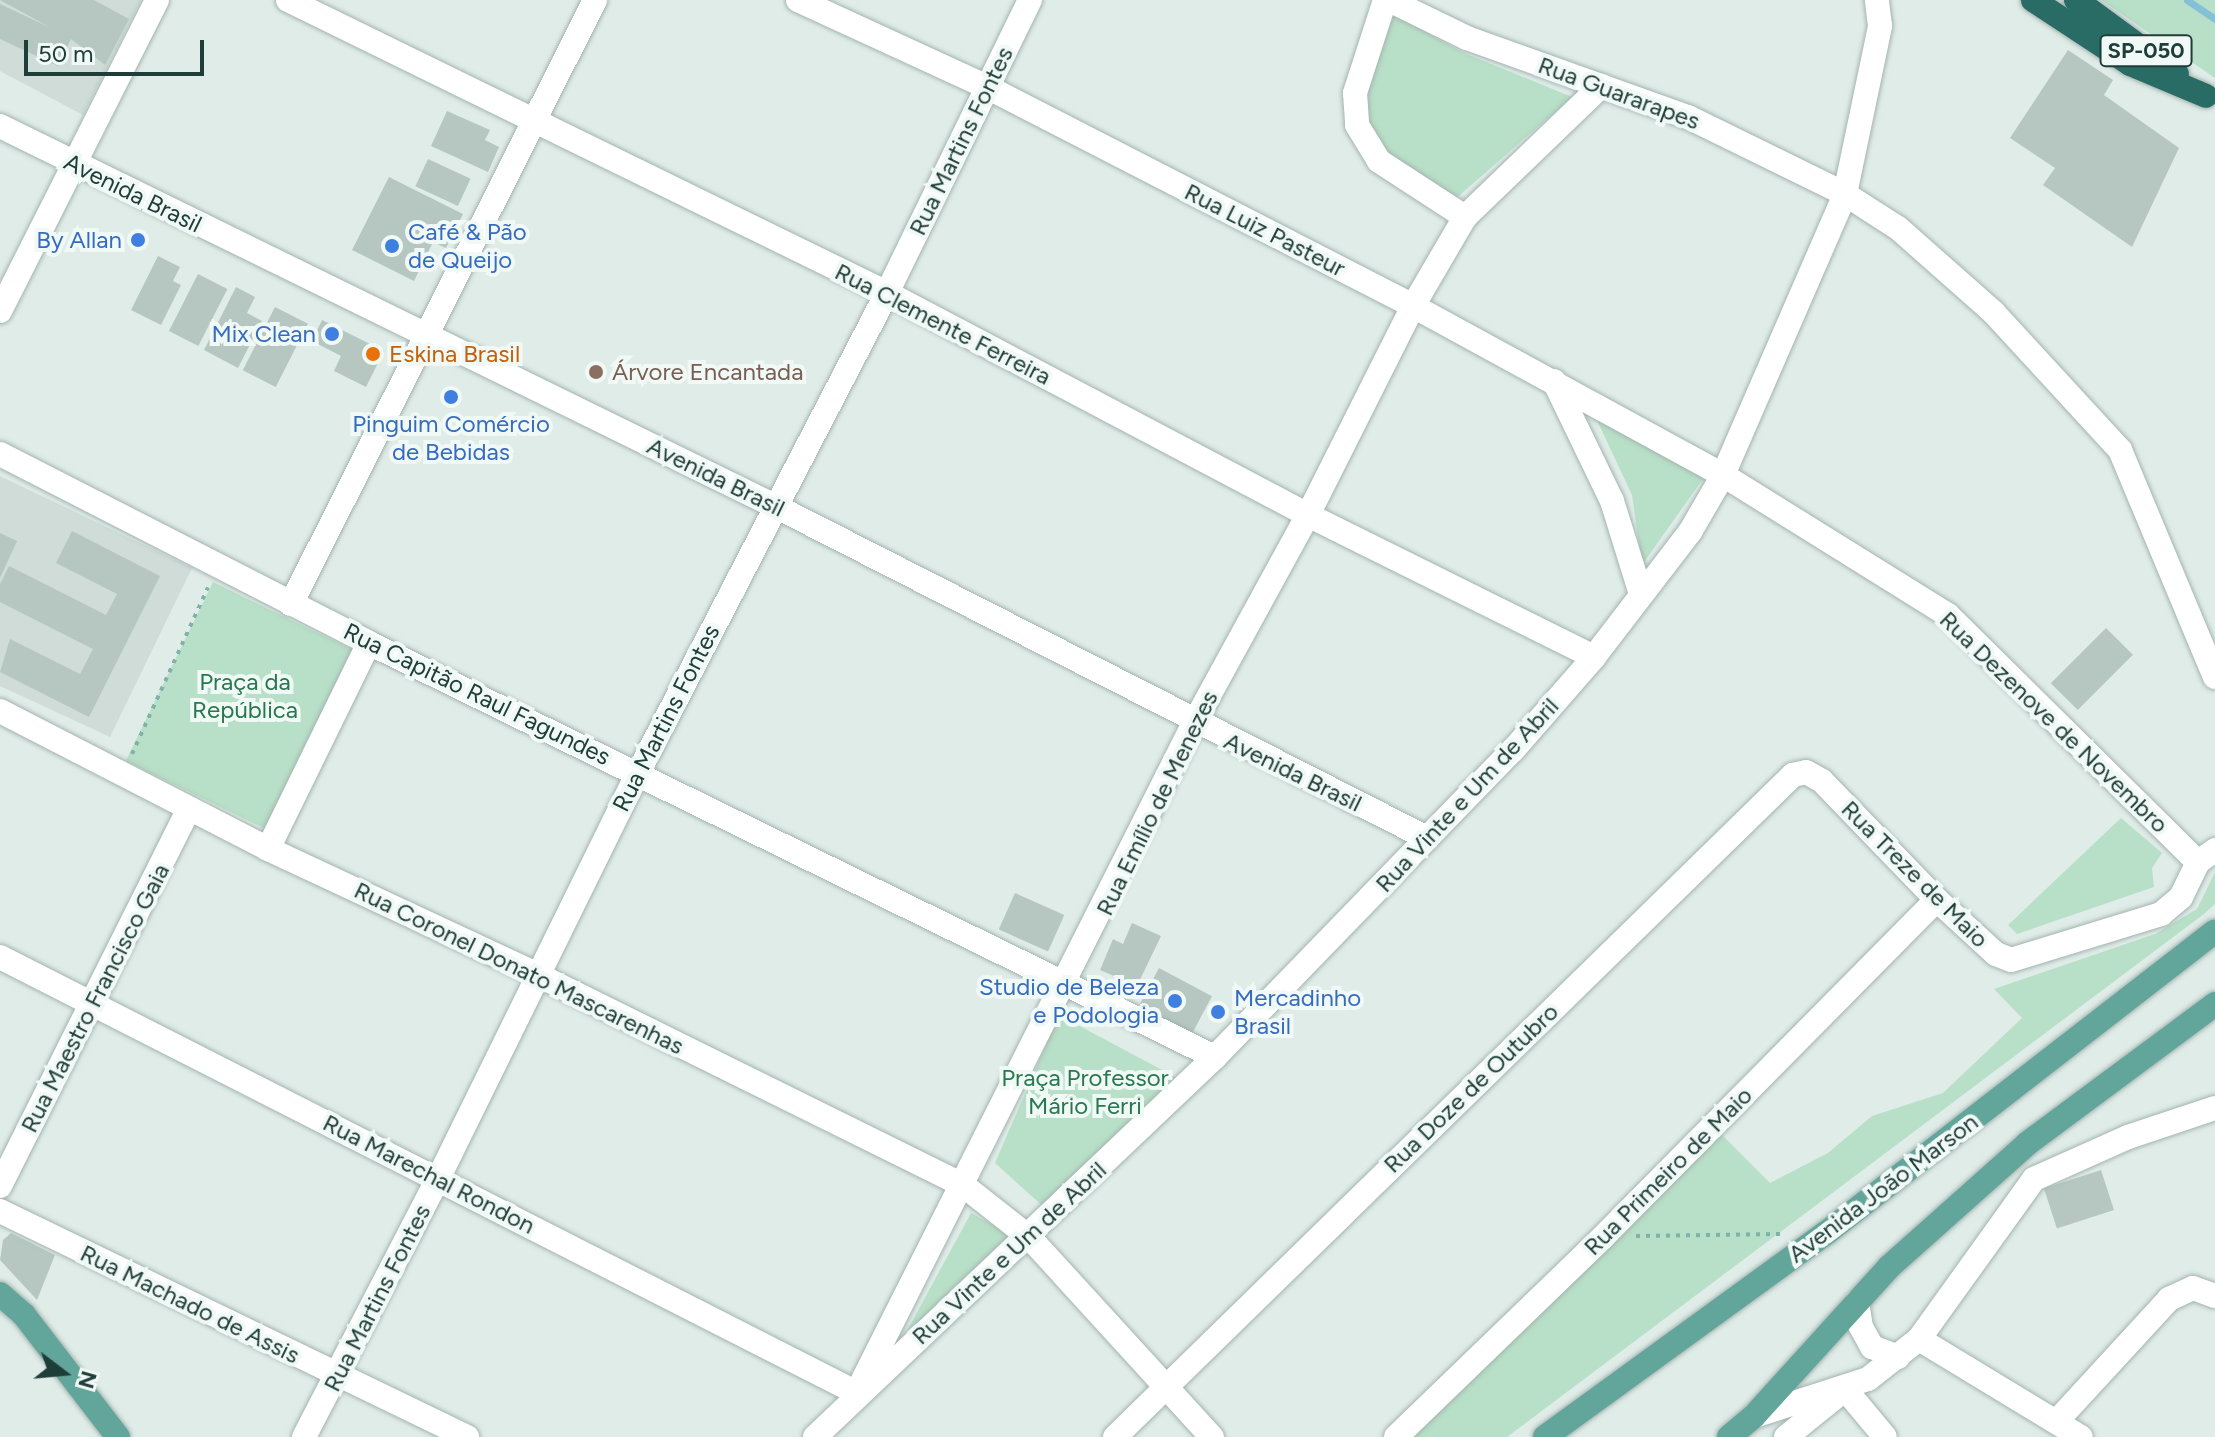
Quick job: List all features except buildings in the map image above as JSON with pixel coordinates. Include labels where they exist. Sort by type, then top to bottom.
[{"type":"highway","points":[[2033,0],[2130,64],[2211,99]]},
{"type":"highway","name":"SP-050","points":[[2076,0],[2211,99]]},
{"type":"main road","name":"Avenida João Marson","points":[[1545,1437],[1826,1233],[2215,931]]},
{"type":"main road","points":[[1729,1437],[1754,1416],[1889,1267],[2028,1143],[2215,1004]]},
{"type":"main road","points":[[0,1294],[24,1315],[118,1437]]},
{"type":"street","points":[[0,311],[157,0]]},
{"type":"street","name":"Rua Clemente Ferreira","points":[[288,0],[887,293],[1308,515],[1594,657]]},
{"type":"street","points":[[291,604],[595,0]]},
{"type":"street","name":"Rua Luiz Pasteur","points":[[798,0],[989,88],[1413,306],[1723,475]]},
{"type":"street","name":"Rua Martins Fontes","points":[[304,1437],[338,1378],[639,771],[887,293],[1030,0]]},
{"type":"street","points":[[1387,0],[1355,93],[1357,125],[1364,145],[1379,161],[1465,217]]},
{"type":"street","name":"Rua Guararapes","points":[[1387,0],[1467,38],[1688,117],[1845,194],[1898,228],[1993,312],[2120,450],[2215,677]]},
{"type":"street","name":"Rua Vinte e Um de Abril","points":[[815,1437],[857,1393],[1030,1238],[1215,1057],[1427,838],[1594,657],[1690,532],[1723,475],[1845,194],[1880,26],[1877,0]]},
{"type":"street","name":"Rua Emílio de Menezes","points":[[857,1393],[1068,983],[1194,723],[1308,515],[1413,306],[1465,217],[1601,86]]},
{"type":"street","name":"Avenida Brasil","points":[[0,126],[72,164],[427,334],[775,506],[1194,723],[1427,838]]},
{"type":"street","points":[[1554,381],[1612,501],[1641,594]]},
{"type":"street","name":"Rua Capitão Raul Fagundes","points":[[0,454],[219,563],[369,643],[639,771],[1215,1057]]},
{"type":"street","name":"Rua Dezenove de Novembro","points":[[1723,475],[1948,615],[2206,856]]},
{"type":"street","points":[[268,849],[369,643]]},
{"type":"street","name":"Rua Coronel Donato Mascarenhas","points":[[0,711],[268,849],[536,974],[963,1185],[1030,1238],[1212,1437]]},
{"type":"street","name":"Rua Doze de Outubro","points":[[1115,1437],[1781,785],[1806,772],[1834,793]]},
{"type":"street","name":"Rua Treze de Maio","points":[[1834,793],[1937,900],[1996,954],[2020,959],[2161,914],[2181,897],[2206,856]]},
{"type":"street","name":"Rua Maestro Francisco Gaia","points":[[0,1186],[189,809]]},
{"type":"street","name":"Rua Primeiro de Maio","points":[[1396,1437],[1603,1237],[1937,900]]},
{"type":"street","name":"Rua Marechal Rondon","points":[[0,957],[857,1393]]},
{"type":"street","points":[[1786,1437],[1845,1389],[1898,1357],[1919,1339],[2034,1179],[2128,1137],[2215,1108]]},
{"type":"street","name":"Rua Machado de Assis","points":[[0,1211],[338,1378],[467,1437]]},
{"type":"street","points":[[2056,1422],[2169,1299],[2193,1288],[2215,1296]]},
{"type":"street","points":[[1857,1302],[1861,1327],[1872,1347],[1898,1357]]},
{"type":"street","points":[[1919,1339],[2081,1437]]},
{"type":"street","points":[[1754,1416],[1845,1389]]},
{"type":"street","points":[[1845,1389],[1885,1437]]},
{"type":"path","points":[[122,776],[219,563]]},
{"type":"path","points":[[1603,1237],[1826,1233]]},
{"type":"shaded area","points":[[0,0],[141,0],[83,115],[0,71]]},
{"type":"shaded area","points":[[0,476],[192,568],[110,737],[0,686]]},
{"type":"green space","points":[[2101,0],[2215,0],[2215,78]]},
{"type":"green space","points":[[1387,11],[1462,52],[1572,97],[1454,200],[1366,141],[1358,99]]},
{"type":"green space","points":[[1594,414],[1707,473],[1642,565],[1632,495]]},
{"type":"green space","name":"Praça da República","points":[[213,582],[354,651],[267,830],[126,761]]},
{"type":"green space","points":[[2121,818],[2162,853],[2152,868],[2154,887],[2017,934],[2008,925]]},
{"type":"green space","points":[[2215,872],[2215,904],[2204,914],[1507,1437],[1413,1437],[1721,1134],[1770,1183],[1828,1153],[1872,1116],[1943,1093],[2022,1018],[1994,989],[2155,934],[2197,909]]},
{"type":"green space","name":"Praça Professor Mário Ferri","points":[[1059,1015],[1179,1079],[1046,1209],[995,1163]]},
{"type":"green space","points":[[971,1213],[1019,1239],[902,1340]]},
{"type":"waterway","points":[[2187,0],[2215,19]]},
{"type":"place","name":"By Allan","points":[[138,240]]},
{"type":"place","name":"Café & Pão de Queijo","points":[[392,246]]},
{"type":"place","name":"Mix Clean","points":[[332,334]]},
{"type":"place","name":"Eskina Brasil","points":[[373,354]]},
{"type":"place","name":"Árvore Encantada","points":[[596,372]]},
{"type":"place","name":"Pinguim Comércio de Bebidas","points":[[451,397]]},
{"type":"place","name":"Studio de Beleza e Podologia","points":[[1175,1001]]},
{"type":"place","name":"Mercadinho Brasil","points":[[1218,1012]]}]
